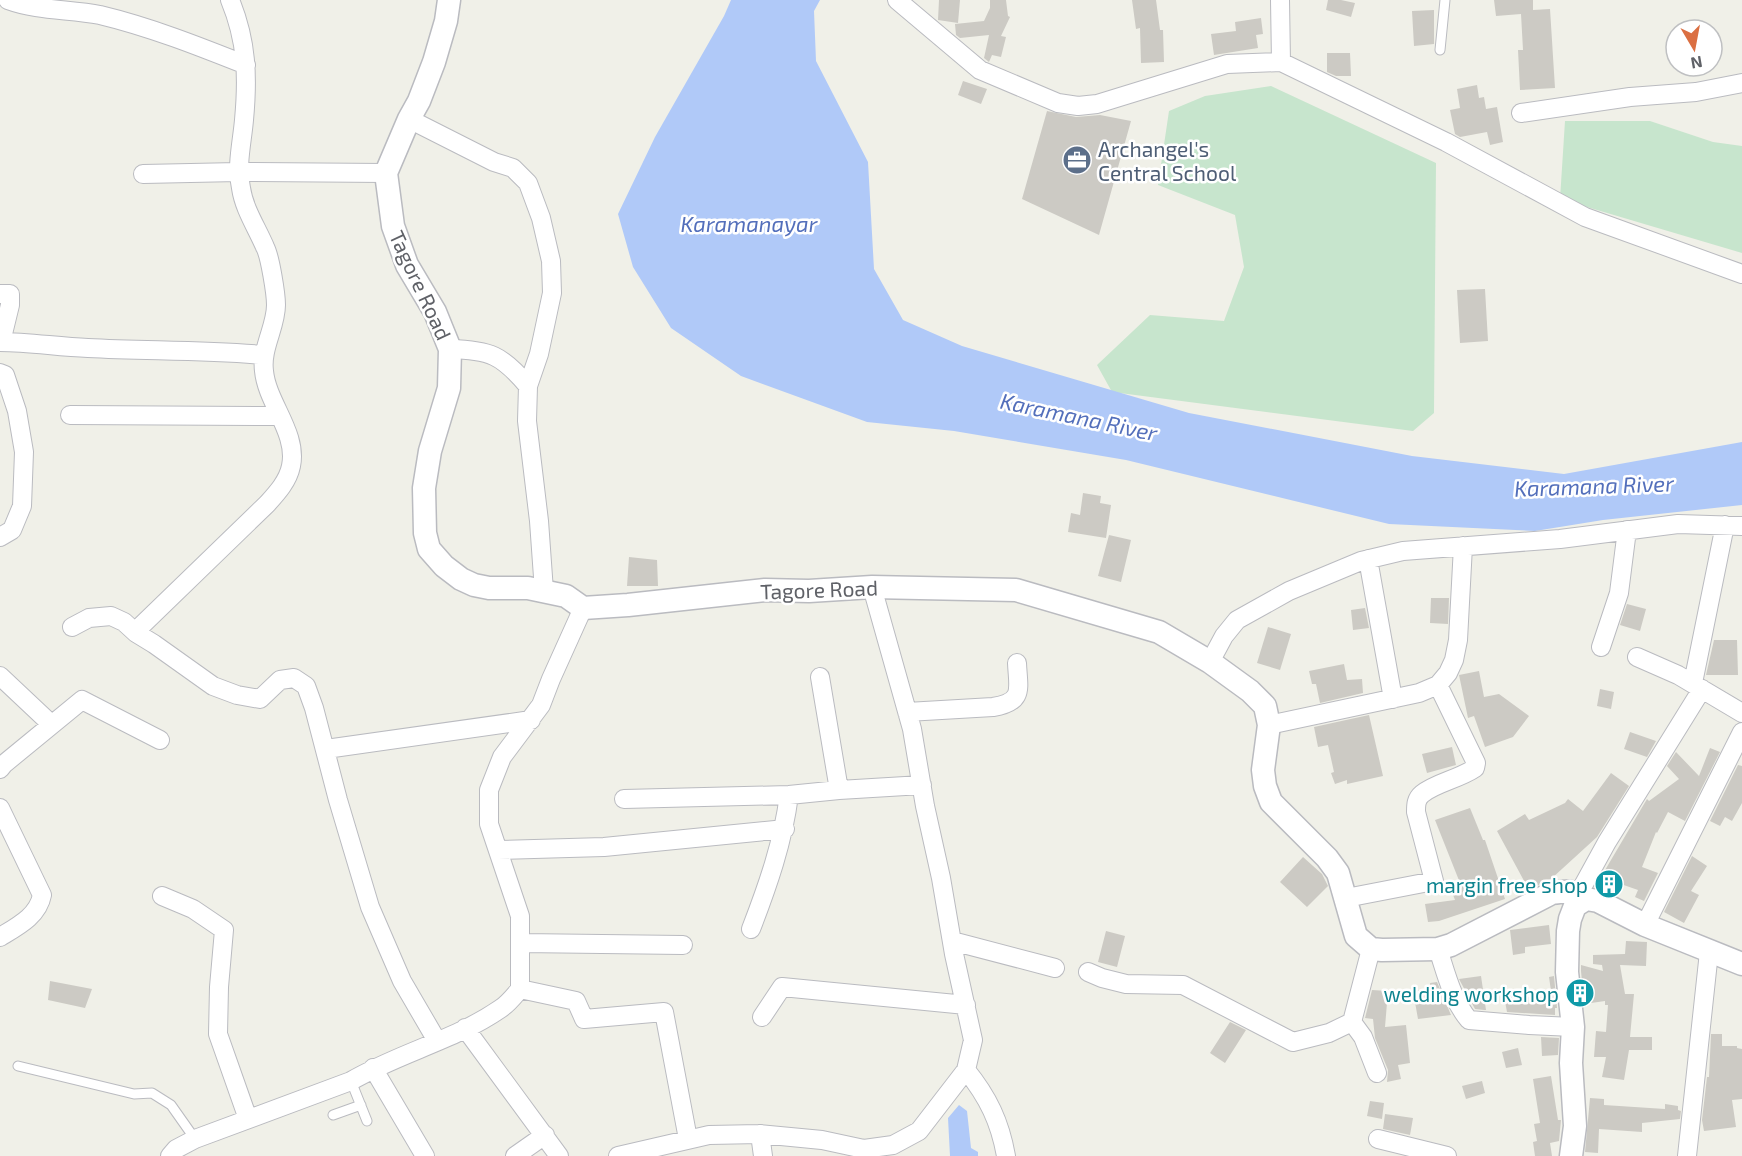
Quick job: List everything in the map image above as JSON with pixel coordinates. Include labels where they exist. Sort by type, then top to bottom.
[{"type":"street","points":[[8,0],[39,8],[99,15],[135,24],[246,65]]},
{"type":"street","points":[[136,633],[267,504],[283,485],[291,466],[291,447],[264,372],[264,355],[273,328],[276,303],[267,250],[247,208],[238,172],[244,120],[246,65],[243,37],[230,0]]},
{"type":"street","points":[[143,174],[386,173],[434,62],[446,21],[449,0]]},
{"type":"street","points":[[897,0],[980,70],[1058,103],[1078,106],[1097,104],[1227,64],[1281,62],[1446,142],[1585,217],[1742,274]]},
{"type":"street","points":[[1280,0],[1281,62]]},
{"type":"street","points":[[1521,113],[1630,97],[1696,92],[1742,83]]},
{"type":"street","points":[[409,119],[494,162],[513,168],[528,183],[541,218],[551,261],[552,293],[539,354],[528,386],[527,421],[539,521],[544,591]]},
{"type":"street","name":"Tagore Road","points":[[386,173],[393,226],[407,265],[435,312],[450,349],[449,388],[430,451],[424,488],[425,534],[429,549],[444,566],[461,579],[489,588],[528,588],[566,596],[583,608],[765,590],[809,591],[872,587],[1016,590],[1159,632],[1210,662],[1250,691],[1265,706],[1269,725]]},
{"type":"street","points":[[0,294],[10,294],[10,305],[0,342],[38,343],[72,348],[213,351],[264,355]]},
{"type":"street","points":[[450,349],[486,352],[503,360],[528,386]]},
{"type":"street","points":[[0,373],[5,375],[17,411],[24,452],[22,506],[12,530],[0,537]]},
{"type":"street","points":[[70,415],[280,416]]},
{"type":"street","points":[[1210,662],[1224,636],[1237,620],[1289,591],[1368,559],[1403,551],[1628,531],[1678,524],[1734,526],[1698,686],[1608,842],[1570,919],[1567,972],[1573,1027],[1571,1063],[1575,1125],[1571,1156]]},
{"type":"street","points":[[1601,647],[1619,593],[1628,531]]},
{"type":"street","points":[[1464,546],[1458,640],[1449,673],[1437,685],[1419,693],[1269,725],[1263,770],[1265,786],[1271,802],[1327,858],[1338,873],[1356,936],[1371,949],[1396,951],[1438,949],[1451,945],[1552,893],[1565,891],[1598,901],[1709,952],[1740,958]]},
{"type":"street","points":[[1368,559],[1393,699]]},
{"type":"street","points":[[618,1156],[679,1146],[709,1135],[760,1134],[810,1147],[868,1152],[893,1145],[919,1131],[966,1070],[973,1040],[907,712],[872,587]]},
{"type":"street","points":[[170,1156],[176,1149],[195,1138],[351,1081],[373,1068],[465,1028],[501,1008],[520,989],[520,916],[489,824],[489,790],[502,757],[542,705],[550,679],[583,608]]},
{"type":"street","points":[[72,627],[89,618],[111,616],[124,622],[136,633],[213,686],[237,695],[260,699],[280,681],[294,678],[306,686],[370,907],[402,981],[437,1041]]},
{"type":"street","points":[[1637,657],[1678,675],[1742,713]]},
{"type":"street","points":[[907,712],[993,707],[1007,704],[1015,700],[1018,693],[1017,663]]},
{"type":"street","points":[[0,676],[51,724]]},
{"type":"street","points":[[820,677],[839,790]]},
{"type":"street","points":[[1346,898],[1434,881],[1416,812],[1417,801],[1422,794],[1475,768],[1476,763],[1437,685]]},
{"type":"street","points":[[0,769],[82,700],[160,740]]},
{"type":"street","points":[[326,749],[531,720]]},
{"type":"street","points":[[1645,924],[1742,732]]},
{"type":"street","points":[[624,799],[789,795],[921,785]]},
{"type":"street","points":[[751,929],[776,863],[789,795]]},
{"type":"street","points":[[0,808],[42,895],[40,908],[0,937]]},
{"type":"street","points":[[498,850],[604,847],[784,829]]},
{"type":"street","points":[[162,896],[193,909],[224,930],[218,1034],[248,1119]]},
{"type":"street","points":[[952,941],[1055,968]]},
{"type":"street","points":[[521,944],[683,945]]},
{"type":"street","points":[[1088,972],[1126,984],[1183,985],[1293,1042],[1329,1033],[1352,1022],[1371,949]]},
{"type":"street","points":[[1438,949],[1457,1003],[1469,1020],[1529,1026],[1573,1027]]},
{"type":"street","points":[[1687,1156],[1709,952]]},
{"type":"street","points":[[762,1017],[782,987],[966,1005]]},
{"type":"street","points":[[520,989],[576,1001],[584,1019],[664,1012],[679,1146]]},
{"type":"street","points":[[1352,1022],[1363,1037],[1377,1073]]},
{"type":"street","points":[[465,1028],[559,1156]]},
{"type":"street","points":[[373,1068],[425,1156]]},
{"type":"street","points":[[966,1070],[982,1090],[992,1108],[1002,1134],[1006,1156]]},
{"type":"street","points":[[760,1134],[763,1156]]},
{"type":"street","points":[[515,1156],[545,1136]]},
{"type":"street","points":[[1378,1139],[1447,1156]]},
{"type":"lane","points":[[1440,50],[1445,0]]},
{"type":"lane","points":[[18,1066],[134,1094],[152,1093],[171,1105],[195,1138]]},
{"type":"lane","points":[[351,1081],[367,1121]]},
{"type":"lane","points":[[333,1115],[361,1105]]},
{"type":"green space","points":[[1271,86],[1436,163],[1434,413],[1413,431],[1112,392],[1097,365],[1150,315],[1224,321],[1244,267],[1235,215],[1158,185],[1169,111],[1205,96]]},
{"type":"green space","points":[[1565,121],[1650,121],[1713,142],[1742,146],[1742,253],[1560,199]]},
{"type":"water","name":"Karamanayar","points":[[731,0],[820,0],[814,11],[816,61],[868,162],[874,269],[903,320],[962,346],[1189,413],[1412,456],[1564,474],[1742,442],[1742,505],[1603,520],[1535,531],[1389,524],[1126,460],[954,431],[867,422],[741,376],[671,328],[633,267],[618,214],[655,137]]},
{"type":"water","points":[[959,1105],[967,1111],[971,1148],[978,1152],[978,1156],[950,1156],[948,1118]]},
{"type":"building","points":[[939,0],[960,0],[958,23],[938,20]]},
{"type":"building","points":[[990,0],[1006,0],[1010,17],[1001,36],[1006,37],[1001,57],[992,55],[989,62],[984,58],[989,35],[960,38],[956,35],[955,24],[984,21],[990,8]]},
{"type":"building","points":[[1132,0],[1156,0],[1160,30],[1163,30],[1164,62],[1141,63],[1140,28],[1136,29]]},
{"type":"building","points":[[1328,0],[1355,3],[1351,17],[1326,10]]},
{"type":"building","points":[[1494,0],[1533,0],[1533,10],[1550,9],[1555,88],[1520,90],[1518,50],[1523,50],[1521,14],[1496,16]]},
{"type":"building","points":[[1434,10],[1434,44],[1414,46],[1412,11]]},
{"type":"building","points":[[1261,18],[1263,34],[1256,35],[1258,48],[1214,55],[1211,34],[1236,31],[1235,22]]},
{"type":"building","points":[[1327,53],[1350,53],[1351,76],[1336,76],[1327,72]]},
{"type":"building","points":[[963,81],[987,89],[981,104],[958,95]]},
{"type":"building","points":[[1477,85],[1479,98],[1484,97],[1486,109],[1497,107],[1503,142],[1490,145],[1487,132],[1460,137],[1455,134],[1450,110],[1460,108],[1457,89]]},
{"type":"building","name":"Archangel's Central School","points":[[1047,111],[1076,117],[1100,115],[1131,121],[1099,235],[1022,199]]},
{"type":"building","points":[[1485,289],[1488,341],[1460,343],[1457,290]]},
{"type":"building","points":[[1083,493],[1101,496],[1100,503],[1111,505],[1106,538],[1068,532],[1071,513],[1080,515]]},
{"type":"building","points":[[1109,535],[1131,540],[1121,582],[1098,576]]},
{"type":"building","points":[[629,557],[657,560],[658,586],[627,586]]},
{"type":"building","points":[[1431,598],[1449,598],[1448,624],[1430,623]]},
{"type":"building","points":[[1627,604],[1646,609],[1640,631],[1620,625]]},
{"type":"building","points":[[1365,608],[1369,628],[1353,630],[1351,610]]},
{"type":"building","points":[[1268,627],[1291,634],[1280,670],[1257,663]]},
{"type":"building","points":[[1714,640],[1737,640],[1738,675],[1706,675]]},
{"type":"building","points":[[1344,664],[1347,680],[1362,679],[1363,693],[1320,703],[1316,684],[1312,684],[1309,671]]},
{"type":"building","points":[[1479,671],[1484,697],[1499,694],[1529,716],[1513,737],[1485,747],[1474,716],[1468,718],[1459,675]]},
{"type":"building","points":[[1600,689],[1614,692],[1611,709],[1597,706]]},
{"type":"building","points":[[1369,715],[1383,776],[1347,784],[1347,780],[1335,784],[1331,773],[1334,772],[1328,745],[1318,747],[1314,727]]},
{"type":"building","points":[[1630,732],[1656,741],[1647,757],[1624,749]]},
{"type":"building","points":[[1452,747],[1456,765],[1427,773],[1422,754]]},
{"type":"building","points":[[1710,748],[1720,752],[1685,821],[1668,812],[1656,832],[1642,867],[1658,873],[1644,901],[1635,897],[1638,890],[1615,882],[1613,887],[1598,882],[1647,799],[1649,801],[1679,779],[1667,766],[1676,752],[1699,776]]},
{"type":"building","points":[[1738,765],[1742,766],[1742,803],[1732,821],[1725,817],[1720,826],[1710,821]]},
{"type":"building","points":[[1611,773],[1629,786],[1597,837],[1551,879],[1529,890],[1497,831],[1525,814],[1529,820],[1565,803],[1568,799],[1583,811]]},
{"type":"building","points":[[1470,808],[1483,840],[1485,840],[1505,899],[1439,921],[1428,922],[1425,904],[1455,900],[1452,892],[1462,888],[1435,820]]},
{"type":"building","points":[[1692,856],[1707,866],[1691,891],[1699,895],[1684,923],[1664,912]]},
{"type":"building","points":[[1303,857],[1322,874],[1328,886],[1307,907],[1280,882]]},
{"type":"building","points":[[1549,925],[1551,944],[1525,947],[1525,953],[1513,955],[1510,930]]},
{"type":"building","points":[[1106,931],[1125,936],[1117,967],[1098,962]]},
{"type":"building","points":[[1626,941],[1647,942],[1646,966],[1620,965],[1625,994],[1634,994],[1630,1037],[1652,1037],[1652,1050],[1629,1050],[1624,1080],[1602,1077],[1606,1057],[1594,1057],[1596,1031],[1606,1032],[1608,1005],[1605,1005],[1605,1001],[1584,1004],[1581,965],[1603,971],[1602,965],[1593,964],[1593,955],[1625,954]]},
{"type":"building","points":[[1481,976],[1486,1010],[1475,1009],[1459,979]]},
{"type":"building","points":[[1554,976],[1557,1008],[1555,1008],[1555,1015],[1507,1012],[1504,996],[1522,993],[1523,997],[1552,998],[1549,977]]},
{"type":"building","points":[[50,981],[92,989],[85,1008],[48,1000]]},
{"type":"building","points":[[1437,982],[1451,1015],[1418,1019],[1413,991],[1431,988],[1430,983]]},
{"type":"building","points":[[1372,990],[1388,991],[1385,1027],[1406,1025],[1410,1063],[1398,1065],[1401,1079],[1387,1082],[1388,1070],[1375,1038],[1373,1019],[1365,1018]]},
{"type":"building","points":[[1230,1022],[1246,1030],[1225,1063],[1210,1053]]},
{"type":"building","points":[[1711,1034],[1722,1034],[1722,1046],[1737,1046],[1742,1049],[1742,1099],[1732,1100],[1736,1127],[1704,1131],[1702,1120],[1707,1077],[1709,1077]]},
{"type":"building","points":[[1541,1037],[1559,1038],[1558,1055],[1542,1056]]},
{"type":"building","points":[[1518,1048],[1522,1065],[1506,1068],[1502,1052]]},
{"type":"building","points":[[1551,1076],[1558,1120],[1561,1120],[1559,1141],[1550,1143],[1552,1156],[1535,1156],[1533,1142],[1537,1141],[1534,1124],[1540,1123],[1533,1079]]},
{"type":"building","points":[[1482,1081],[1485,1093],[1466,1099],[1462,1086]]},
{"type":"building","points":[[1590,1098],[1604,1099],[1604,1105],[1665,1109],[1665,1104],[1678,1106],[1678,1110],[1681,1111],[1680,1119],[1642,1123],[1642,1132],[1599,1129],[1598,1153],[1585,1152]]},
{"type":"building","points":[[1370,1101],[1384,1103],[1382,1119],[1367,1116]]},
{"type":"building","points":[[1385,1114],[1413,1118],[1410,1135],[1383,1129]]},
{"type":"place","name":"Archangel's Central School","points":[[1077,160]]},
{"type":"place","name":"margin free shop","points":[[1609,884]]},
{"type":"place","name":"welding workshop","points":[[1580,993]]},
{"type":"water label","name":"Karamana River","points":[[1079,416]]},
{"type":"water label","name":"Karamana River","points":[[1594,485]]}]
